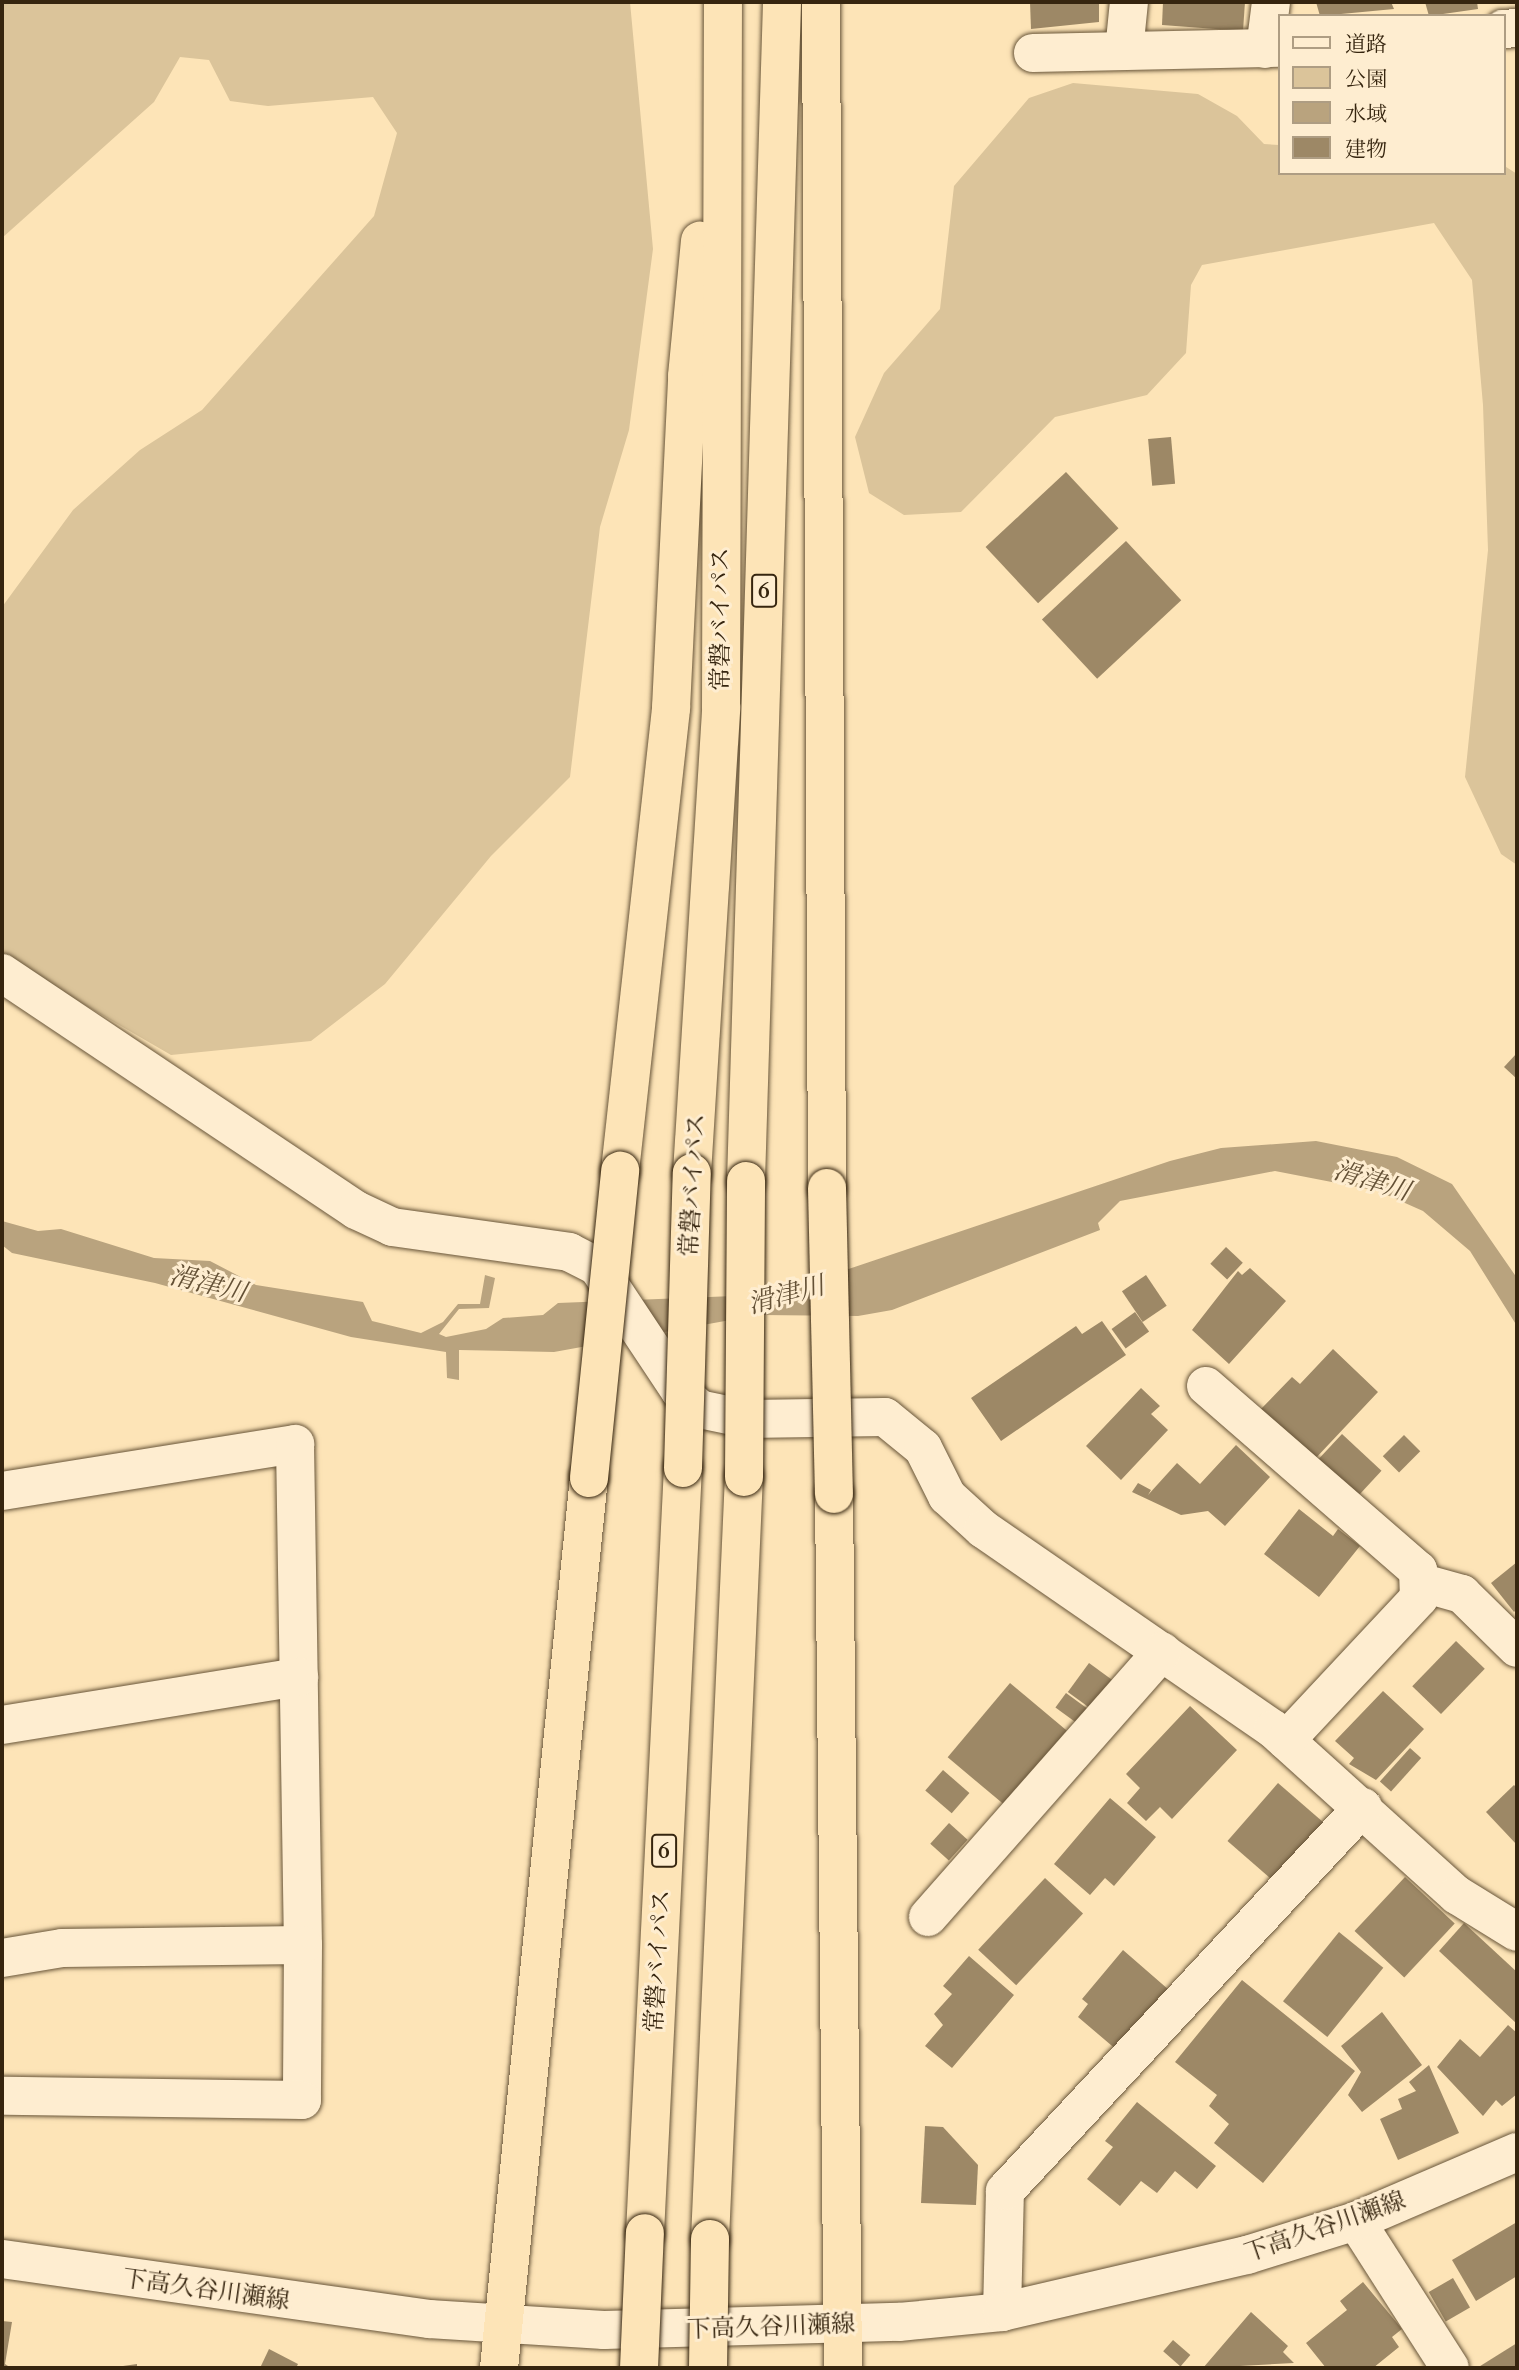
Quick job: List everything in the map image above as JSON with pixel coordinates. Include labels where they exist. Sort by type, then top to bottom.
[{"type":"highway","name":"常磐バイパス","points":[[708,2368],[709,2239],[744,1477],[746,1181],[782,2]]},
{"type":"highway","points":[[821,2],[827,1188],[834,1494],[843,2368]]},
{"type":"highway","name":"常磐バイパス","points":[[639,2368],[682,1468],[692,1173],[721,708],[723,13]]},
{"type":"highway","points":[[499,2368],[620,1171],[671,708],[687,376],[723,13]]},
{"type":"street","points":[[1124,51],[1129,2]]},
{"type":"street","points":[[1033,52],[1272,49],[1271,2]]},
{"type":"street","points":[[2,973],[121,1049],[299,1177],[368,1216],[429,1236],[569,1252],[597,1266],[680,1391],[699,1409],[747,1419],[885,1417],[923,1448],[947,1496],[984,1528],[1286,1740],[1457,1895],[1517,1932]]},
{"type":"street","points":[[1206,1386],[1418,1570],[1419,1598],[1286,1740]]},
{"type":"street","points":[[2,1491],[295,1444],[303,1945],[302,2100],[2,2096]]},
{"type":"street","points":[[1419,1582],[1462,1594],[1517,1648]]},
{"type":"street","points":[[928,1917],[1162,1652]]},
{"type":"street","points":[[2,1725],[299,1677]]},
{"type":"street","points":[[1002,2312],[1005,2191],[1363,1807]]},
{"type":"street","points":[[2,1958],[62,1948],[303,1945]]},
{"type":"street","name":"下高久谷川瀬線","points":[[2,2259],[158,2285],[502,2324],[604,2330],[843,2326],[1002,2312],[1247,2255],[1356,2221],[1517,2151]]},
{"type":"street","points":[[1356,2221],[1450,2368]]},
{"type":"green space","points":[[2,2],[630,2],[653,249],[629,430],[600,527],[570,777],[491,856],[385,984],[311,1041],[171,1055],[2,957],[2,607],[73,510],[140,450],[202,410],[374,216],[397,133],[373,97],[268,106],[230,101],[209,60],[180,57],[154,102],[2,238]]},
{"type":"green space","points":[[1073,83],[1198,94],[1237,116],[1264,144],[1278,145],[1278,175],[1505,175],[1505,166],[1517,174],[1517,865],[1501,854],[1465,777],[1488,550],[1483,405],[1472,280],[1434,223],[1202,265],[1191,285],[1186,353],[1147,395],[1055,417],[961,512],[904,515],[869,493],[855,437],[884,373],[940,309],[954,186],[1029,98]]},
{"type":"water","name":"滑津川","points":[[1316,1141],[1397,1157],[1452,1184],[1517,1278],[1517,1326],[1470,1251],[1423,1211],[1378,1191],[1275,1171],[1120,1201],[1098,1223],[1100,1230],[892,1310],[858,1316],[758,1315],[554,1352],[459,1350],[459,1380],[447,1378],[446,1352],[351,1337],[155,1283],[12,1253],[2,1245],[2,1221],[38,1231],[61,1229],[154,1258],[210,1261],[256,1285],[363,1302],[372,1321],[421,1333],[443,1322],[458,1304],[480,1304],[485,1275],[495,1278],[489,1308],[459,1309],[439,1334],[446,1337],[486,1329],[503,1318],[543,1315],[558,1303],[734,1296],[801,1285],[1170,1161],[1221,1148]]},
{"type":"building","points":[[1030,2],[1099,2],[1099,22],[1031,29]]},
{"type":"building","points":[[1163,2],[1245,2],[1243,31],[1162,25]]},
{"type":"building","points":[[1316,2],[1391,2],[1394,9],[1341,14],[1319,14]]},
{"type":"building","points":[[1425,2],[1477,2],[1478,9],[1428,14]]},
{"type":"building","points":[[1171,437],[1175,484],[1152,486],[1148,439]]},
{"type":"building","points":[[1066,472],[1119,528],[1038,603],[986,547]]},
{"type":"building","points":[[1126,541],[1181,600],[1097,679],[1042,619]]},
{"type":"building","points":[[1517,1053],[1517,1079],[1504,1067]]},
{"type":"building","points":[[1226,1247],[1243,1263],[1227,1280],[1210,1264]]},
{"type":"building","points":[[1250,1268],[1286,1301],[1229,1364],[1192,1330],[1238,1271],[1242,1275]]},
{"type":"building","points":[[1146,1275],[1167,1306],[1143,1322],[1122,1291]]},
{"type":"building","points":[[1135,1312],[1149,1331],[1126,1348],[1112,1329]]},
{"type":"building","points":[[1102,1321],[1126,1355],[1001,1441],[971,1398],[1076,1326],[1082,1334]]},
{"type":"building","points":[[1333,1349],[1378,1392],[1314,1460],[1260,1410],[1292,1377],[1300,1384]]},
{"type":"building","points":[[1141,1388],[1160,1406],[1151,1414],[1168,1430],[1121,1480],[1086,1446]]},
{"type":"building","points":[[1342,1434],[1381,1471],[1356,1498],[1317,1461]]},
{"type":"building","points":[[1404,1435],[1420,1451],[1399,1472],[1383,1456]]},
{"type":"building","points":[[1236,1445],[1270,1477],[1225,1526],[1208,1511],[1181,1515],[1132,1492],[1138,1483],[1151,1490],[1148,1495],[1177,1463],[1200,1484]]},
{"type":"building","points":[[1299,1509],[1333,1536],[1338,1529],[1360,1546],[1319,1597],[1264,1554]]},
{"type":"building","points":[[1517,1562],[1517,1609],[1514,1612],[1491,1583]]},
{"type":"building","points":[[1456,1641],[1485,1669],[1441,1714],[1412,1686]]},
{"type":"building","points":[[1089,1663],[1118,1684],[1097,1713],[1068,1692]]},
{"type":"building","points":[[1010,1683],[1067,1731],[1004,1805],[948,1757]]},
{"type":"building","points":[[1383,1691],[1424,1729],[1376,1780],[1349,1764],[1354,1758],[1335,1741]]},
{"type":"building","points":[[1066,1693],[1095,1714],[1085,1729],[1055,1708]]},
{"type":"building","points":[[1190,1706],[1237,1750],[1172,1819],[1160,1807],[1146,1821],[1127,1803],[1140,1788],[1126,1774]]},
{"type":"building","points":[[1410,1748],[1421,1758],[1391,1791],[1380,1781]]},
{"type":"building","points":[[943,1770],[969,1793],[952,1813],[925,1790]]},
{"type":"building","points":[[1278,1783],[1323,1822],[1273,1880],[1227,1841]]},
{"type":"building","points":[[1514,1785],[1517,1788],[1517,1845],[1486,1812]]},
{"type":"building","points":[[1110,1798],[1156,1837],[1114,1886],[1105,1878],[1090,1895],[1054,1864]]},
{"type":"building","points":[[949,1823],[968,1840],[949,1861],[930,1844]]},
{"type":"building","points":[[1405,1877],[1455,1923],[1404,1977],[1355,1931]]},
{"type":"building","points":[[1045,1878],[1083,1913],[1016,1985],[978,1950]]},
{"type":"building","points":[[1464,1923],[1517,1972],[1517,2024],[1439,1951]]},
{"type":"building","points":[[1339,1932],[1383,1968],[1327,2037],[1283,2001]]},
{"type":"building","points":[[1123,1950],[1169,1990],[1118,2051],[1078,2017],[1088,2004],[1082,1999]]},
{"type":"building","points":[[969,1956],[1014,1995],[952,2068],[925,2046],[943,2025],[934,2014],[952,1994],[943,1986]]},
{"type":"building","points":[[1242,1980],[1355,2071],[1263,2183],[1214,2143],[1229,2124],[1209,2106],[1217,2095],[1175,2062]]},
{"type":"building","points":[[1382,2012],[1422,2065],[1362,2112],[1348,2095],[1361,2072],[1341,2046]]},
{"type":"building","points":[[1508,2025],[1517,2033],[1517,2094],[1502,2106],[1496,2100],[1483,2116],[1437,2067],[1460,2039],[1480,2057]]},
{"type":"building","points":[[1429,2065],[1459,2133],[1398,2160],[1380,2119],[1402,2109],[1398,2099],[1416,2091],[1409,2082]]},
{"type":"building","points":[[1137,2102],[1216,2166],[1197,2189],[1175,2171],[1157,2193],[1141,2181],[1120,2206],[1087,2179],[1113,2147],[1105,2141]]},
{"type":"building","points":[[925,2126],[943,2127],[978,2165],[976,2205],[921,2203]]},
{"type":"building","points":[[1517,2222],[1517,2276],[1476,2301],[1452,2260]]},
{"type":"building","points":[[1453,2278],[1470,2307],[1446,2321],[1429,2292]]},
{"type":"building","points":[[1363,2282],[1402,2329],[1392,2337],[1399,2347],[1373,2368],[1326,2368],[1306,2343],[1347,2310],[1340,2301]]},
{"type":"building","points":[[1251,2312],[1288,2346],[1283,2352],[1294,2363],[1203,2368]]},
{"type":"building","points":[[2,2321],[12,2322],[5,2364],[11,2368],[2,2368]]},
{"type":"building","points":[[1173,2340],[1190,2355],[1181,2366],[1163,2351]]},
{"type":"building","points":[[1517,2343],[1517,2368],[1477,2368]]},
{"type":"building","points":[[269,2349],[298,2364],[296,2368],[260,2368]]},
{"type":"building","points":[[137,2364],[137,2368],[116,2368],[116,2367]]}]
